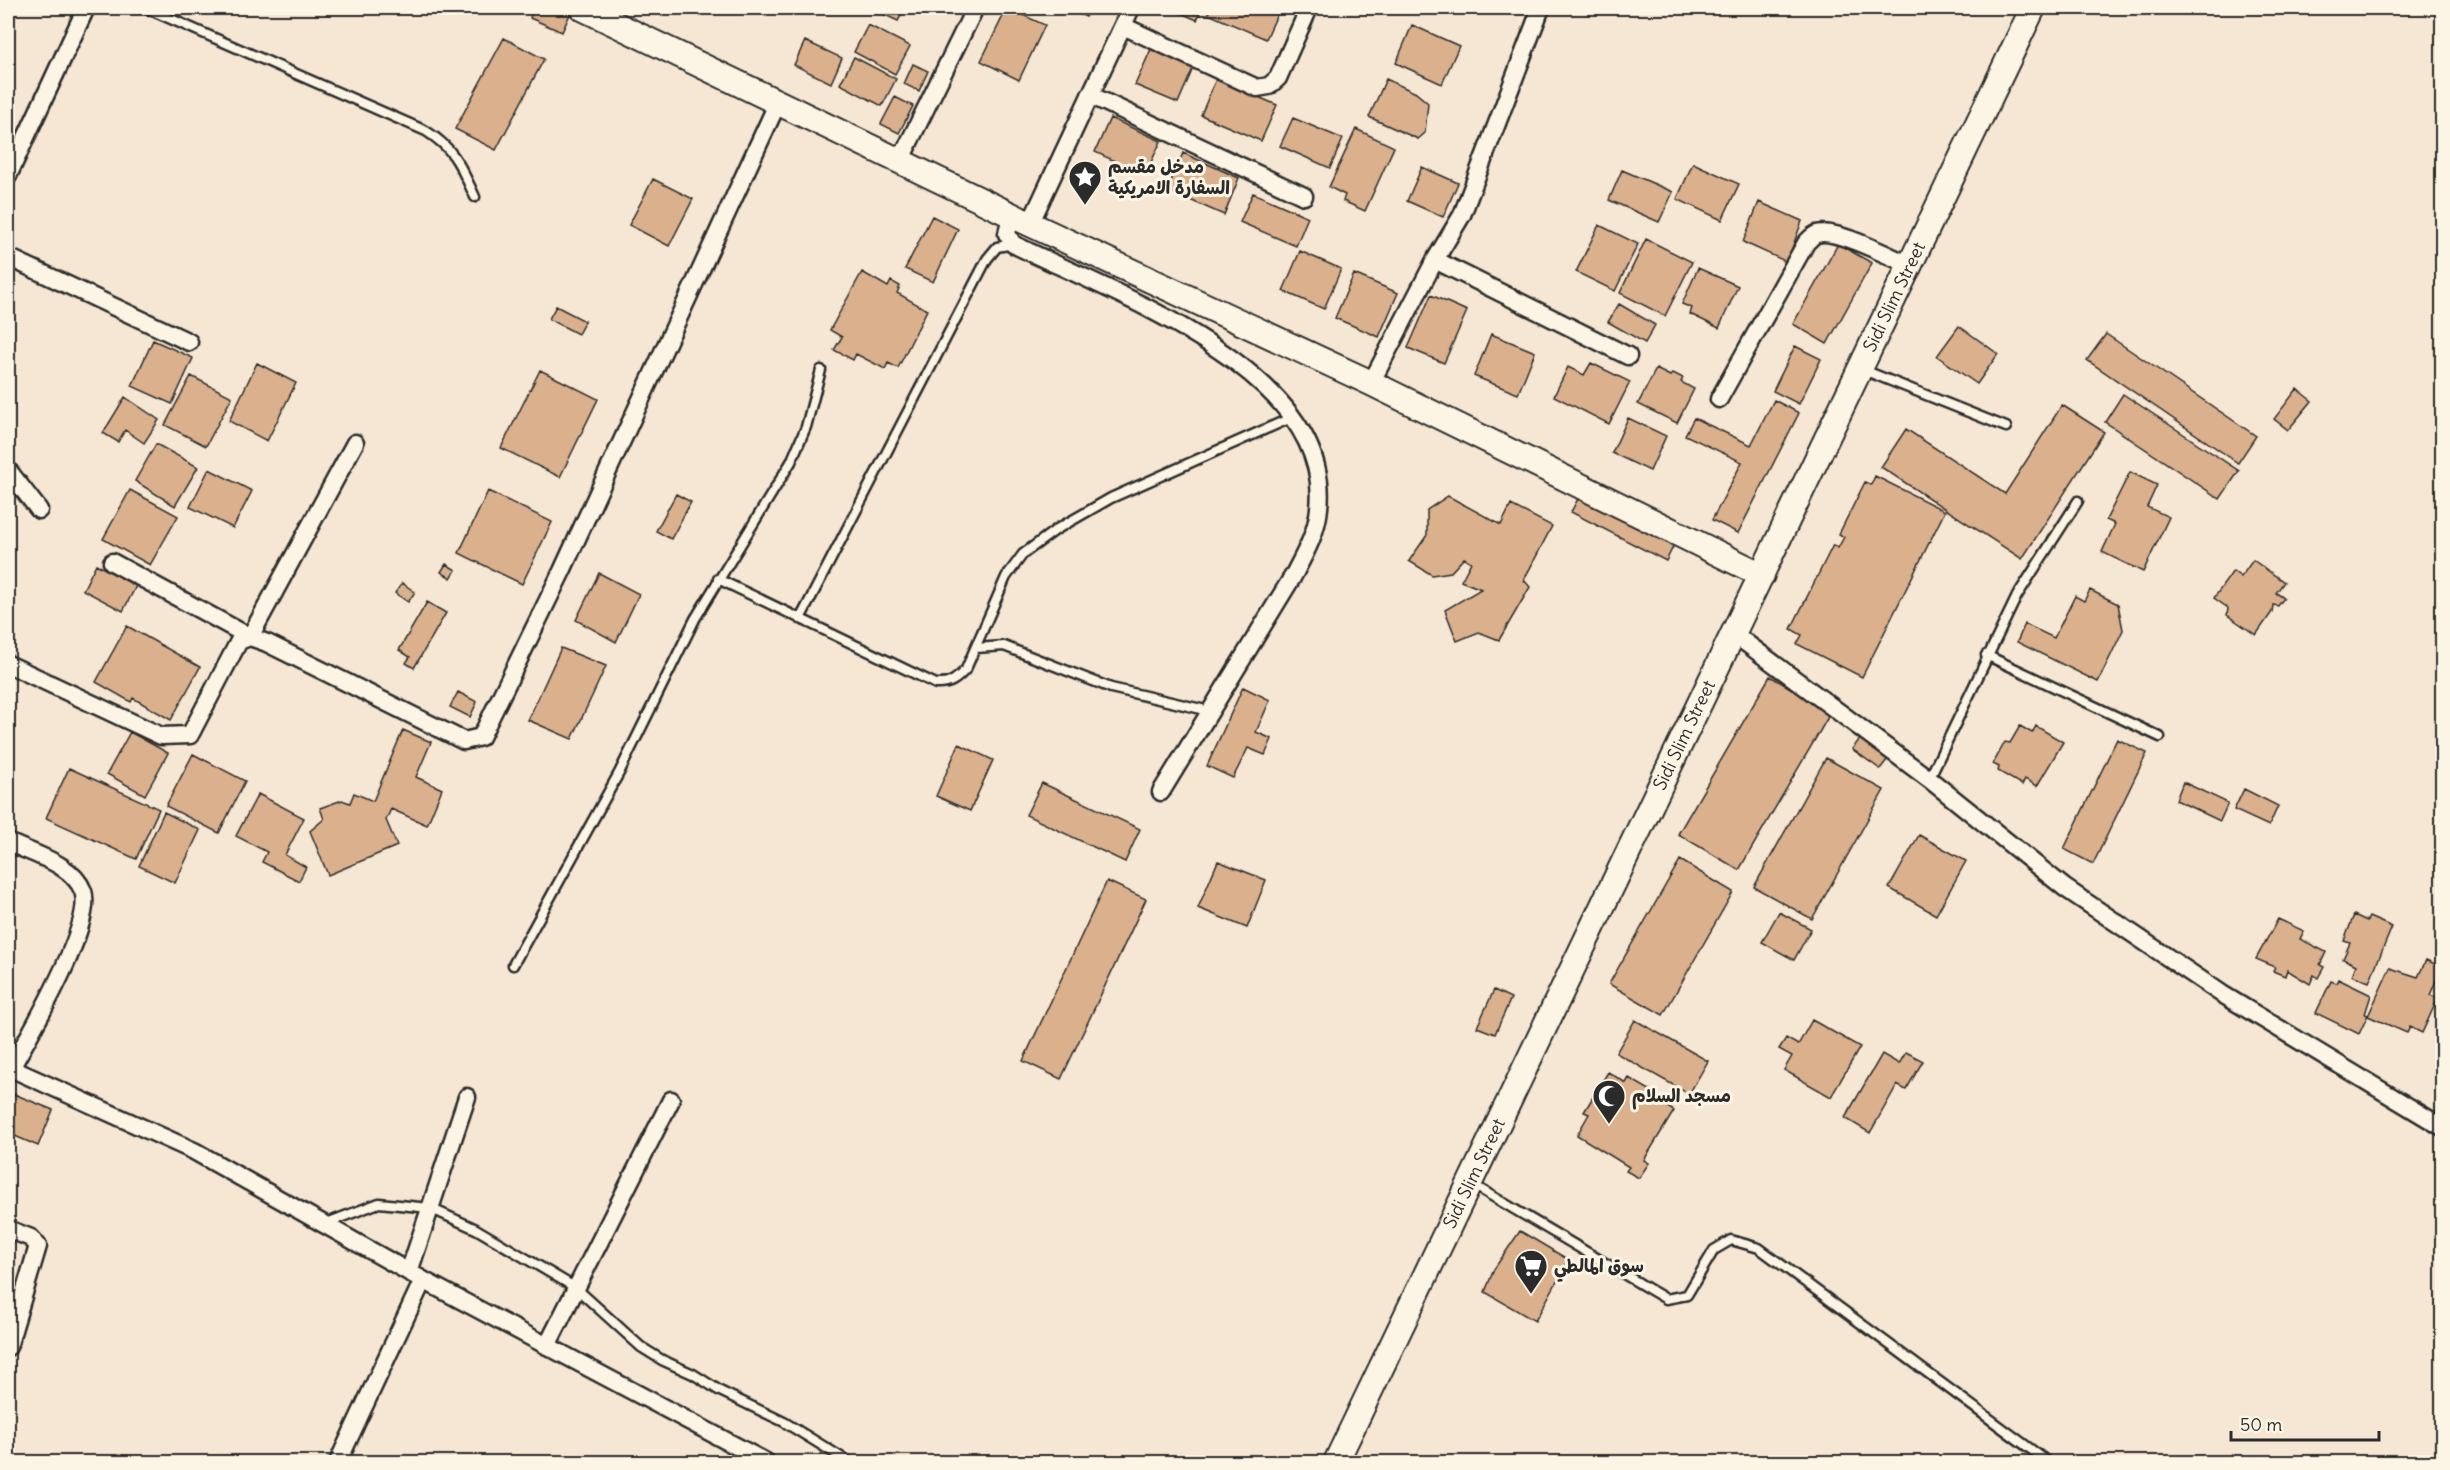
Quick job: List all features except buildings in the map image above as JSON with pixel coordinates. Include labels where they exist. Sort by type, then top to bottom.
[{"type":"main road","points":[[582,8],[1020,219],[1371,383],[1762,575]]},
{"type":"main road","name":"Sidi Slim Street","points":[[1336,1462],[2033,8]]},
{"type":"street","points":[[8,176],[86,8]]},
{"type":"street","points":[[900,161],[975,8]]},
{"type":"street","points":[[1131,8],[1090,95],[1020,219],[1007,234],[1013,244],[1178,323],[1273,393],[1293,417],[1314,456],[1319,487],[1317,521],[1293,576],[1161,792]]},
{"type":"street","points":[[1123,26],[1257,88],[1269,86],[1278,78],[1309,8]]},
{"type":"street","points":[[1371,383],[1435,260],[1462,215],[1541,8]]},
{"type":"street","points":[[1090,95],[1304,196]]},
{"type":"street","points":[[112,562],[250,637],[267,643],[464,741],[481,737],[562,571],[778,102]]},
{"type":"street","points":[[1719,399],[1806,243],[1814,236],[1830,234],[1844,238],[1910,265]]},
{"type":"street","points":[[8,257],[189,342]]},
{"type":"street","points":[[1435,260],[1628,356]]},
{"type":"street","points":[[8,664],[161,736],[174,738],[190,735],[239,641],[250,637],[355,443]]},
{"type":"street","points":[[8,470],[39,510]]},
{"type":"street","points":[[1734,634],[1929,779],[2084,901],[2222,994],[2442,1127]]},
{"type":"street","points":[[8,842],[66,869],[83,892],[84,918],[56,983],[9,1067],[194,1151],[416,1276],[766,1462]]},
{"type":"street","points":[[338,1462],[416,1276],[430,1208],[467,1097]]},
{"type":"street","points":[[547,1346],[671,1100]]},
{"type":"street","points":[[8,1229],[31,1238],[38,1246],[8,1347]]},
{"type":"lane","points":[[146,8],[426,131],[446,143],[455,155],[475,197]]},
{"type":"lane","points":[[800,619],[987,259],[997,247],[1013,244]]},
{"type":"lane","points":[[1860,369],[2006,427]]},
{"type":"lane","points":[[513,965],[619,773],[695,619],[790,462],[806,427],[821,370]]},
{"type":"lane","points":[[718,579],[936,684],[957,680],[966,669],[1014,565],[1023,554],[1057,529],[1111,498],[1293,417]]},
{"type":"lane","points":[[1929,779],[1986,655],[2017,596],[2078,501]]},
{"type":"lane","points":[[976,648],[1004,646],[1111,688],[1210,711]]},
{"type":"lane","points":[[1986,655],[2160,737]]},
{"type":"lane","points":[[1470,1183],[1666,1299],[1687,1295],[1714,1250],[1731,1240],[1759,1248],[2048,1462]]},
{"type":"lane","points":[[324,1224],[379,1203],[430,1208],[476,1228],[576,1288],[632,1340],[655,1356],[784,1422],[849,1462]]},
{"type":"place","name":"مدخل مقسم السفارة الامريكية","points":[[1085,206]]},
{"type":"place","name":"مسجد السلام","points":[[1609,1125]]},
{"type":"place","name":"سوق المالطي","points":[[1531,1295]]}]
